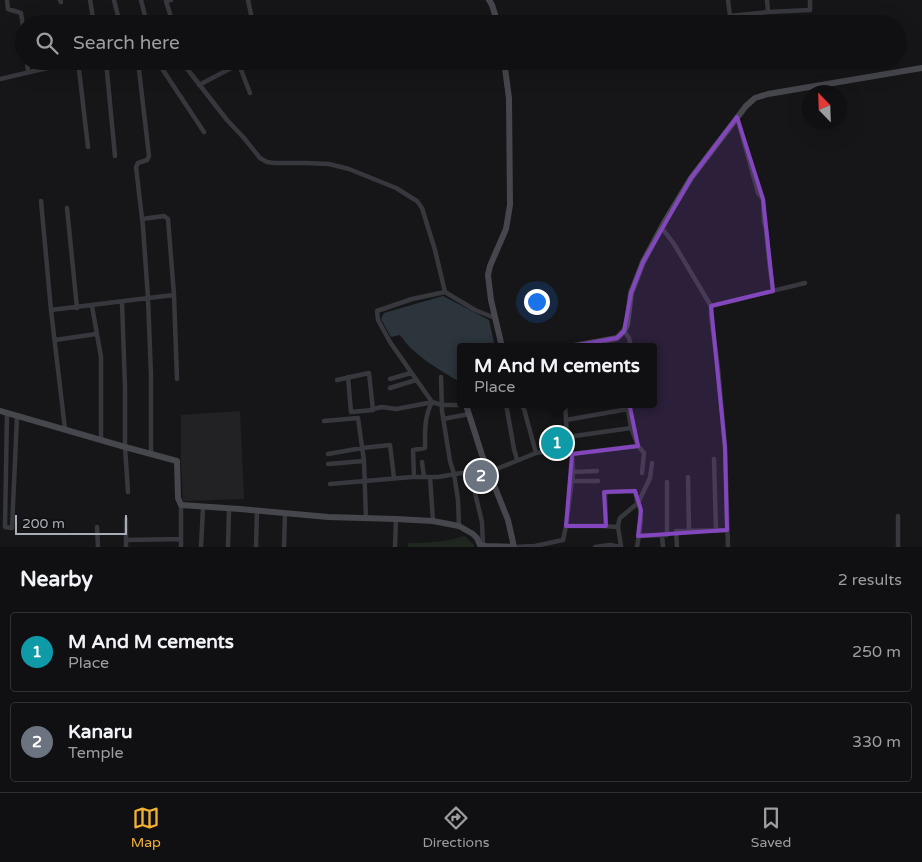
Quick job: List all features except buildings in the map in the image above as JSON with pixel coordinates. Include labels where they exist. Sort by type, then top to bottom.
[{"type":"street","points":[[7,0],[8,9],[21,13],[21,15]]},
{"type":"street","points":[[90,0],[92,15]]},
{"type":"street","points":[[114,0],[118,15]]},
{"type":"street","points":[[141,0],[145,15]]},
{"type":"street","points":[[168,0],[171,15]]},
{"type":"street","points":[[248,0],[251,15]]},
{"type":"street","points":[[489,0],[495,15]]},
{"type":"street","points":[[728,0],[730,15]]},
{"type":"street","points":[[767,0],[768,12]]},
{"type":"street","points":[[740,15],[810,10],[810,0]]},
{"type":"street","points":[[590,343],[617,338],[624,332],[627,325],[631,293],[643,262],[691,178],[746,106],[756,98],[768,94],[922,68]]},
{"type":"street","points":[[0,79],[37,70]]},
{"type":"street","points":[[79,70],[88,147]]},
{"type":"street","points":[[107,70],[116,156]]},
{"type":"street","points":[[139,70],[149,156],[147,160],[138,163],[136,167],[148,298],[151,375],[151,453]]},
{"type":"street","points":[[163,70],[204,132]]},
{"type":"street","points":[[188,70],[260,158],[267,162],[329,164],[349,169],[396,188],[417,201],[422,208],[435,250],[445,292]]},
{"type":"street","points":[[199,85],[226,70]]},
{"type":"street","points":[[242,70],[250,93]]},
{"type":"street","points":[[501,343],[490,300],[488,275],[506,229],[510,205],[509,98],[505,70]]},
{"type":"street","points":[[737,117],[758,193],[763,199],[773,292]]},
{"type":"street","points":[[42,201],[51,310],[65,429]]},
{"type":"street","points":[[67,208],[77,308]]},
{"type":"street","points":[[142,219],[164,216],[167,218],[174,295],[177,379]]},
{"type":"street","points":[[662,229],[674,244],[711,306],[726,447],[722,530]]},
{"type":"street","points":[[711,306],[805,283]]},
{"type":"street","points":[[414,476],[413,450],[425,448],[425,425],[431,405],[390,342],[378,320],[377,311],[412,299],[445,292],[474,310],[495,318]]},
{"type":"street","points":[[51,310],[174,295]]},
{"type":"street","points":[[122,302],[125,447],[128,492]]},
{"type":"street","points":[[92,306],[100,356],[101,440]]},
{"type":"street","points":[[624,332],[630,343]]},
{"type":"street","points":[[55,340],[96,334]]},
{"type":"street","points":[[337,380],[369,373],[373,409]]},
{"type":"street","points":[[390,380],[411,373]]},
{"type":"street","points":[[348,377],[352,412],[382,407],[396,410],[428,403],[431,405],[457,404]]},
{"type":"street","points":[[441,377],[441,405],[458,500],[459,526]]},
{"type":"street","points":[[390,388],[416,380]]},
{"type":"street","points":[[467,408],[482,455],[508,520],[514,547]]},
{"type":"street","points":[[507,408],[517,460]]},
{"type":"street","points":[[522,408],[536,453]]},
{"type":"street","points":[[481,546],[535,546],[564,540],[573,472],[572,454],[567,437],[565,408]]},
{"type":"street","points":[[566,420],[622,408]]},
{"type":"street","points":[[627,408],[631,428],[638,446],[644,453],[642,473]]},
{"type":"street","points":[[17,416],[12,528],[5,528],[3,412],[177,461],[178,498],[181,505],[181,547]]},
{"type":"street","points":[[358,412],[364,461],[366,519]]},
{"type":"street","points":[[443,419],[469,414]]},
{"type":"street","points":[[324,421],[358,418]]},
{"type":"street","points":[[567,437],[631,428]]},
{"type":"street","points":[[328,454],[362,448],[390,446],[394,478]]},
{"type":"street","points":[[572,454],[638,446]]},
{"type":"street","points":[[330,484],[414,476],[438,477],[488,469],[536,453],[570,448]]},
{"type":"street","points":[[714,459],[722,530],[728,547]]},
{"type":"street","points":[[328,464],[364,461]]},
{"type":"street","points":[[422,462],[424,477]]},
{"type":"street","points":[[595,547],[610,545],[621,547],[618,527],[619,520],[638,503],[650,478],[652,463]]},
{"type":"street","points":[[573,472],[597,471]]},
{"type":"street","points":[[430,477],[433,521]]},
{"type":"street","points":[[688,477],[689,530]]},
{"type":"street","points":[[572,481],[598,481]]},
{"type":"street","points":[[663,547],[667,482]]},
{"type":"street","points":[[606,526],[605,493],[635,491],[641,514],[638,547]]},
{"type":"street","points":[[475,493],[482,522],[481,546]]},
{"type":"street","points":[[181,505],[328,517],[433,521],[459,526],[473,534],[481,546]]},
{"type":"street","points":[[201,547],[203,507]]},
{"type":"street","points":[[228,547],[229,509]]},
{"type":"street","points":[[256,547],[257,510]]},
{"type":"street","points":[[284,547],[285,513]]},
{"type":"street","points":[[898,516],[898,547]]},
{"type":"street","points":[[126,518],[126,547]]},
{"type":"street","points":[[395,547],[396,519]]},
{"type":"street","points":[[566,526],[618,527]]},
{"type":"street","points":[[97,527],[98,547]]},
{"type":"street","points":[[677,547],[676,531],[722,530]]},
{"type":"street","points":[[638,536],[676,535]]},
{"type":"street","points":[[126,540],[181,539]]},
{"type":"highlighted area","points":[[737,117],[763,199],[773,291],[711,306],[725,447],[727,530],[638,536],[641,510],[635,491],[604,492],[606,526],[566,526],[572,454],[638,446],[626,388],[565,401],[551,350],[617,338],[624,331],[631,293],[643,262],[691,178]]},
{"type":"shaded area","points":[[443,296],[489,320],[494,343],[457,343],[457,380],[426,361],[400,335],[391,337],[381,319],[384,313]]},
{"type":"shaded area","points":[[240,411],[244,499],[183,501],[181,415]]},
{"type":"shaded area","points":[[465,536],[474,547],[408,547],[408,543],[437,542]]},
{"type":"place","name":"M And M cements","points":[[557,443]]},
{"type":"place","name":"Kanaru","points":[[481,476]]}]
